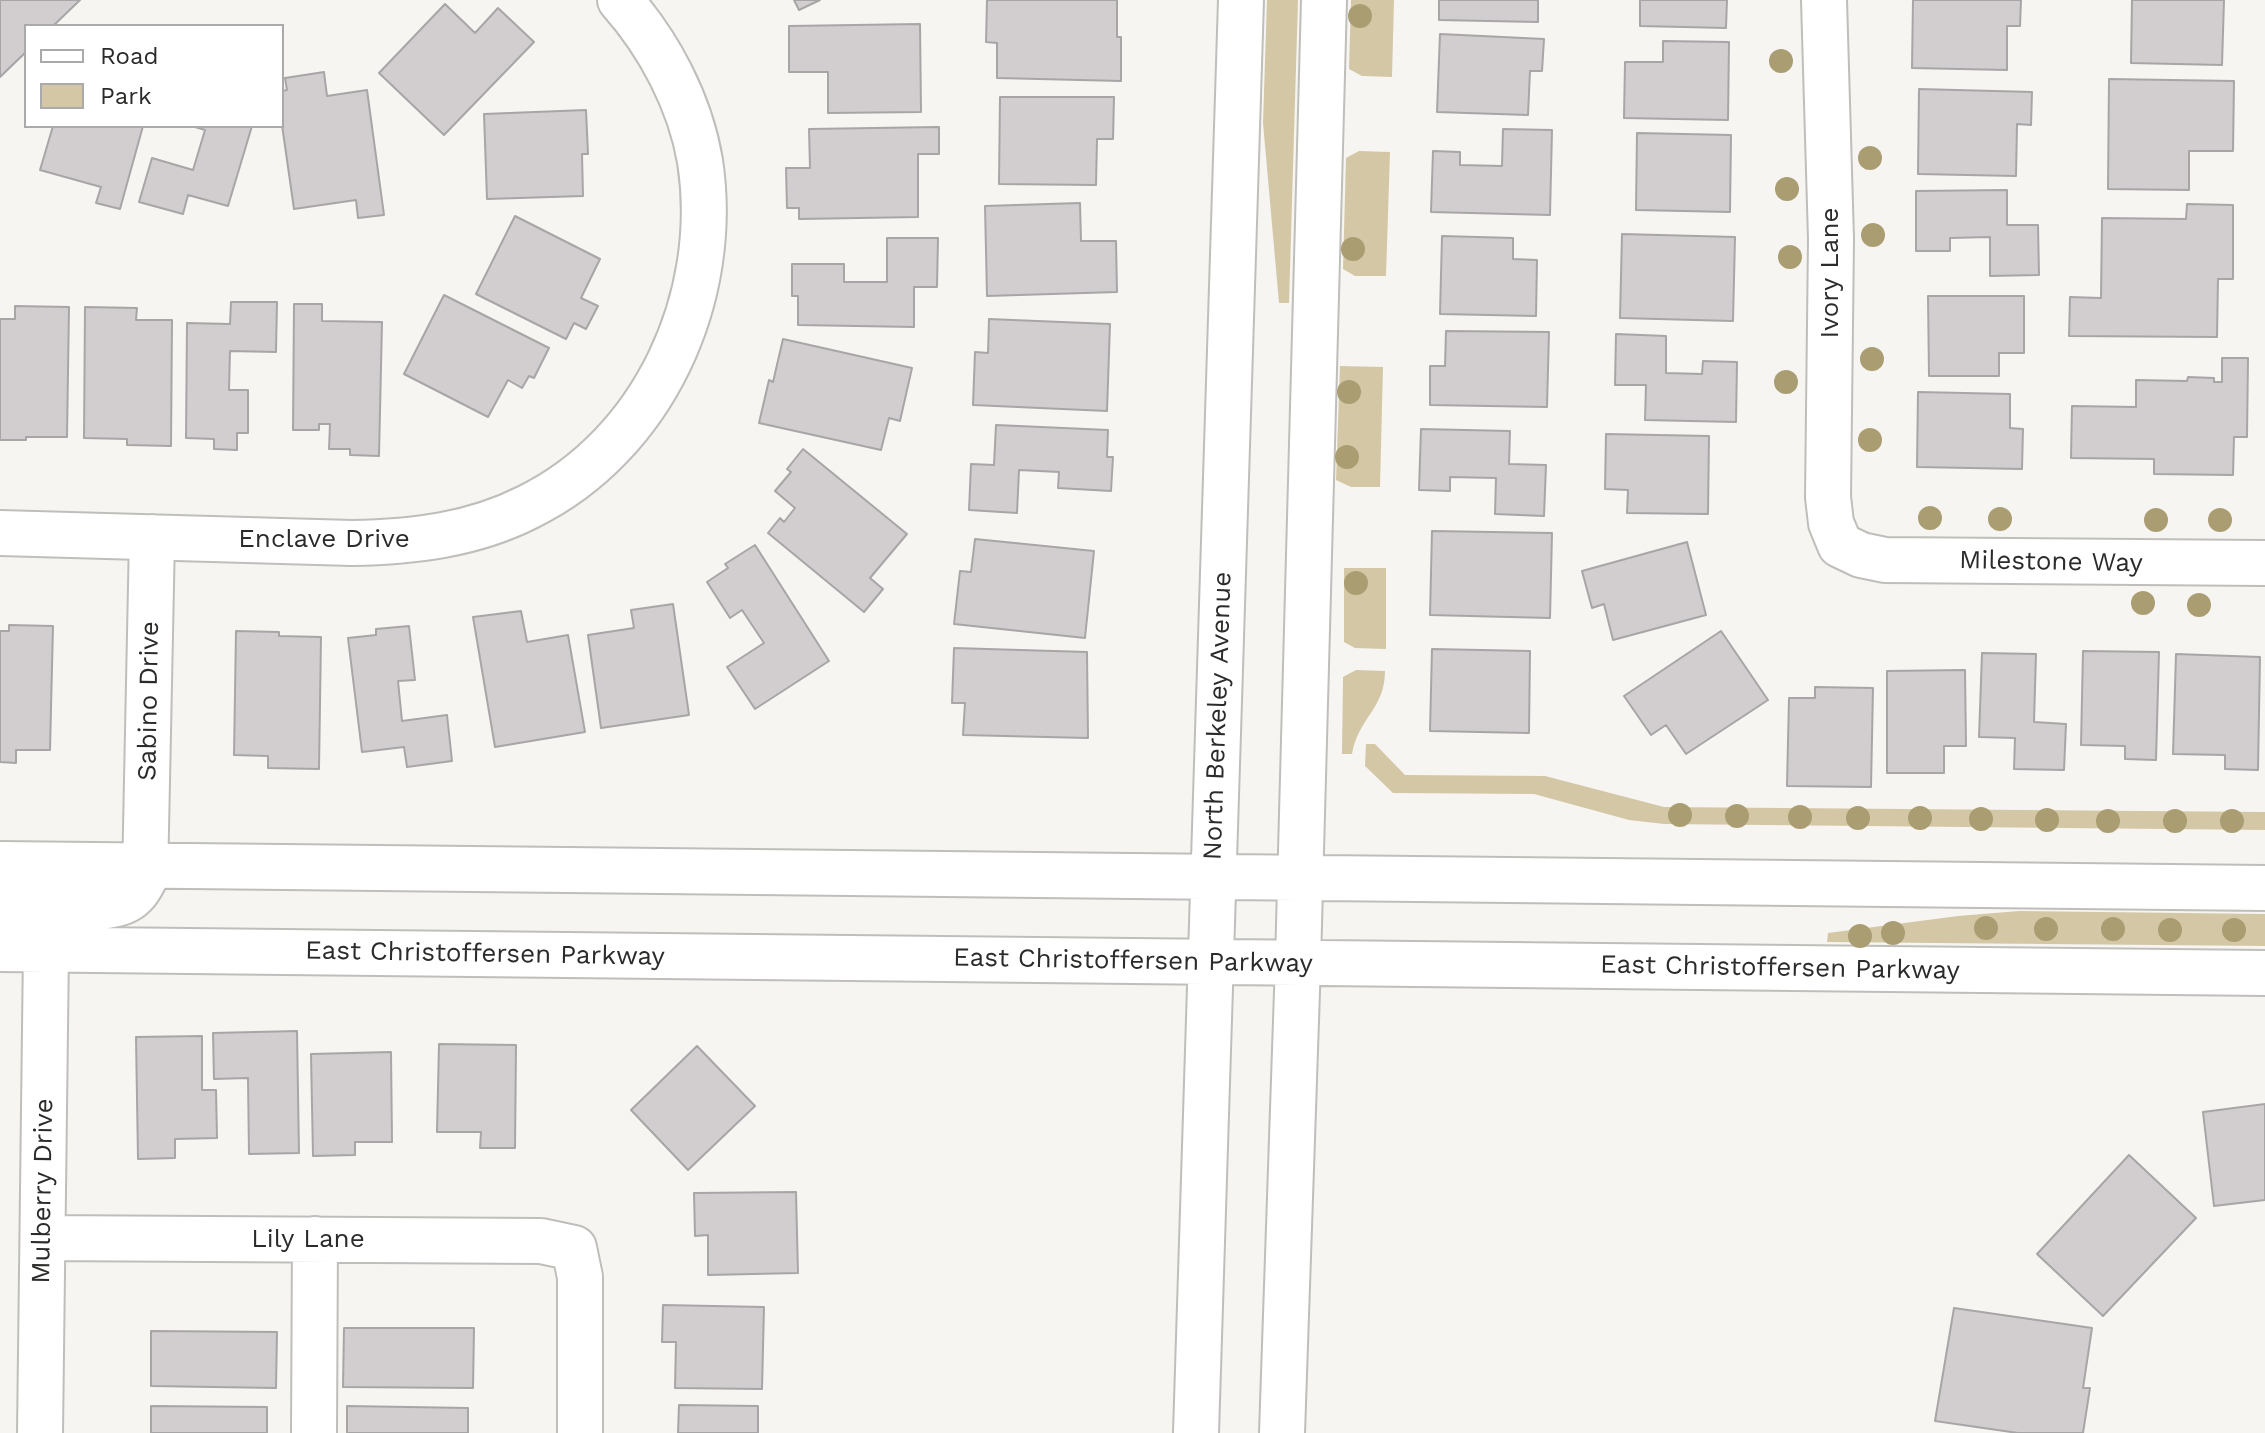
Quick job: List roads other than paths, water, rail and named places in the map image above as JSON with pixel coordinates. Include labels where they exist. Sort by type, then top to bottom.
[{"type":"street","name":"Enclave Drive","points":[[0,533],[352,543],[407,541],[500,520],[543,498],[586,469],[634,421],[667,369],[690,311],[701,251],[704,190],[699,158],[681,100],[652,42],[620,0]]},
{"type":"street","name":"North Berkeley Avenue","points":[[1196,1433],[1241,0]]},
{"type":"street","points":[[1282,1433],[1324,0]]},
{"type":"street","name":"Ivory Lane","points":[[1824,0],[1831,239],[1828,497],[1831,523],[1840,545]]},
{"type":"street","name":"Sabino Drive","points":[[146,866],[152,537]]},
{"type":"street","name":"Milestone Way","points":[[1840,545],[1861,555],[1885,560],[2265,563]]},
{"type":"street","points":[[0,864],[2265,888]]},
{"type":"street","points":[[0,908],[108,907],[127,901],[140,888],[146,866]]},
{"type":"street","name":"East Christoffersen Parkway","points":[[0,949],[2265,973]]},
{"type":"street","name":"Mulberry Drive","points":[[40,1433],[46,949]]},
{"type":"street","name":"Lily Lane","points":[[43,1238],[541,1241],[574,1248],[580,1277],[580,1433]]},
{"type":"street","points":[[314,1433],[315,1239]]}]
